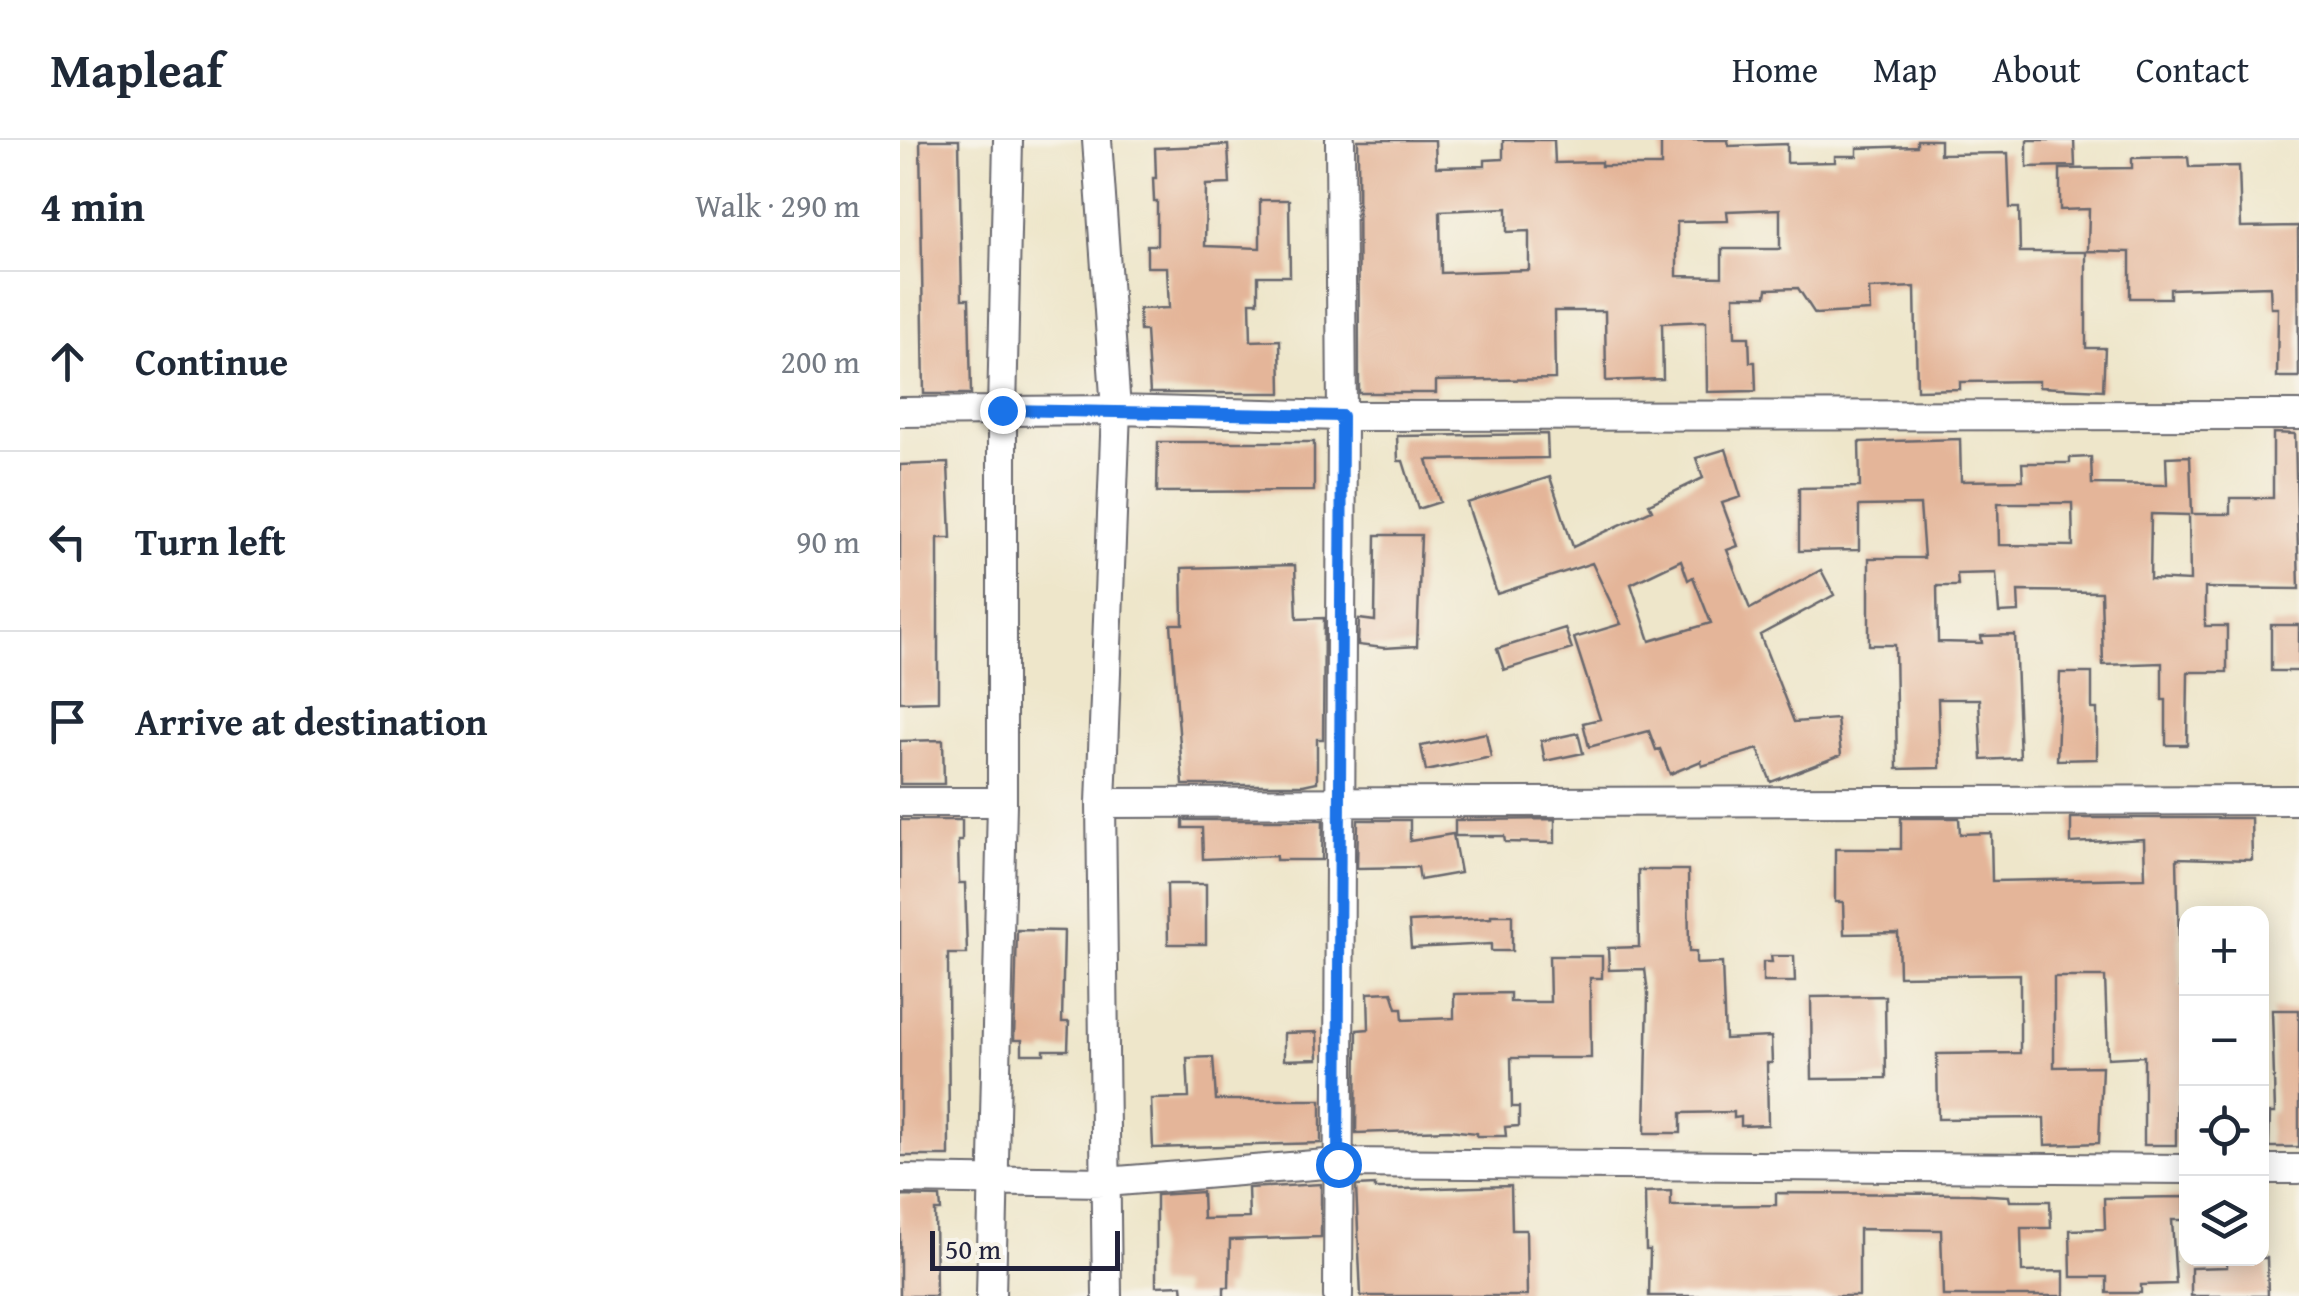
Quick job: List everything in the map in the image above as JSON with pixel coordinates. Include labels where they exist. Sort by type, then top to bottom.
[{"type":"street","points":[[991,1296],[1002,802],[1002,410],[1008,140]]},
{"type":"street","points":[[1097,140],[1116,410],[1101,803],[1107,1296]]},
{"type":"street","points":[[1338,1296],[1340,140]]},
{"type":"street","points":[[900,412],[1116,410],[1342,416],[2299,415]]},
{"type":"street","points":[[1101,803],[2299,800]]},
{"type":"street","points":[[900,802],[1002,802]]},
{"type":"street","points":[[900,1179],[1106,1182],[1338,1164],[2179,1168]]},
{"type":"street","points":[[2269,1169],[2299,1169]]},
{"type":"building","points":[[920,140],[959,140],[962,299],[969,299],[971,394],[924,394]]},
{"type":"building","points":[[1358,140],[1435,140],[1436,167],[1485,166],[1485,160],[1503,159],[1503,140],[1554,140],[1555,163],[1601,162],[1601,166],[1661,166],[1661,140],[1728,140],[1729,146],[1787,144],[1787,163],[1835,162],[1835,156],[1857,156],[1857,148],[1917,146],[1917,140],[1940,140],[1940,154],[2008,153],[2010,208],[2019,208],[2020,252],[2086,252],[2086,348],[2105,348],[2103,390],[2039,387],[2039,381],[1960,382],[1960,389],[1917,390],[1915,287],[1869,289],[1870,311],[1815,314],[1798,288],[1767,289],[1766,296],[1734,296],[1735,337],[1749,337],[1756,391],[1707,392],[1706,321],[1662,323],[1663,379],[1606,381],[1605,311],[1554,311],[1555,379],[1436,381],[1436,393],[1359,393]],"holes":[[[1507,208],[1507,232],[1529,231],[1529,270],[1441,273],[1440,211]],[[1780,209],[1780,249],[1722,249],[1722,277],[1677,276],[1677,222],[1728,221],[1727,211]]]},
{"type":"building","points":[[2027,140],[2074,140],[2075,166],[2027,167]]},
{"type":"building","points":[[1228,145],[1230,184],[1206,185],[1205,246],[1260,248],[1260,200],[1289,200],[1290,276],[1258,276],[1258,302],[1250,302],[1251,341],[1280,340],[1281,393],[1150,393],[1146,331],[1140,331],[1139,309],[1169,308],[1167,267],[1147,267],[1147,245],[1157,245],[1155,148]]},
{"type":"building","points":[[2188,157],[2189,167],[2239,166],[2241,227],[2298,226],[2299,377],[2277,377],[2278,308],[2271,308],[2270,286],[2170,289],[2170,298],[2130,298],[2130,252],[2088,251],[2089,209],[2060,210],[2060,169],[2132,168],[2132,158]]},
{"type":"building","points":[[2273,433],[2295,434],[2299,589],[2205,588],[2205,626],[2227,626],[2227,672],[2188,672],[2187,745],[2166,745],[2162,663],[2103,665],[2101,592],[2018,591],[2019,612],[1999,613],[1996,573],[1957,574],[1958,586],[1937,586],[1938,642],[1982,643],[1981,636],[2015,635],[2020,758],[1982,760],[1979,699],[1938,699],[1940,768],[1897,769],[1895,645],[1869,645],[1869,558],[1924,558],[1920,505],[1859,506],[1859,550],[1799,551],[1799,488],[1860,487],[1859,442],[1960,439],[1961,481],[2023,480],[2022,463],[2070,463],[2070,458],[2091,457],[2092,484],[2167,485],[2166,457],[2190,456],[2192,514],[2230,514],[2230,498],[2273,498]],"holes":[[[1998,503],[2072,503],[2073,546],[1999,545]],[[2151,514],[2189,515],[2190,581],[2150,579]]]},
{"type":"building","points":[[1547,434],[1548,458],[1427,460],[1440,502],[1418,509],[1403,461],[1398,461],[1397,436]]},
{"type":"building","points":[[1158,442],[1314,442],[1314,491],[1157,492]]},
{"type":"building","points":[[1726,449],[1741,497],[1722,503],[1738,546],[1727,550],[1750,609],[1821,570],[1834,595],[1760,635],[1794,722],[1837,719],[1841,755],[1771,782],[1758,749],[1702,766],[1701,761],[1670,774],[1649,731],[1589,747],[1583,723],[1600,719],[1574,638],[1621,624],[1592,563],[1497,594],[1467,503],[1550,477],[1573,547],[1652,510],[1649,504],[1703,478],[1696,458]],"holes":[[[1681,560],[1688,580],[1693,577],[1711,623],[1650,641],[1631,584]]]},
{"type":"building","points":[[948,463],[951,538],[938,538],[938,701],[900,702],[900,465]]},
{"type":"building","points":[[1376,535],[1421,535],[1417,646],[1358,645],[1359,619],[1375,621]]},
{"type":"building","points":[[1295,565],[1297,619],[1324,618],[1323,739],[1317,739],[1317,782],[1183,785],[1171,624],[1183,624],[1182,568]]},
{"type":"building","points":[[2271,625],[2299,625],[2299,671],[2271,671]]},
{"type":"building","points":[[1565,628],[1572,649],[1504,670],[1497,649]]},
{"type":"building","points":[[2060,673],[2092,673],[2097,759],[2057,760]]},
{"type":"building","points":[[1486,733],[1491,757],[1426,771],[1421,746]]},
{"type":"building","points":[[1578,733],[1583,753],[1545,761],[1541,741]]},
{"type":"building","points":[[943,740],[944,784],[900,784],[900,741]]},
{"type":"building","points":[[1901,818],[1959,818],[1960,834],[1991,833],[1992,881],[2145,878],[2144,839],[2071,843],[2071,818],[2251,818],[2252,860],[2177,858],[2176,1145],[2144,1145],[2144,1056],[2108,1058],[2105,977],[2054,977],[2054,1067],[2102,1066],[2099,1143],[2045,1145],[2044,1118],[1938,1119],[1937,1054],[2020,1053],[2020,974],[1899,976],[1898,933],[1844,934],[1843,902],[1835,902],[1835,849],[1901,849]]},
{"type":"building","points":[[1555,819],[1555,843],[1505,842],[1504,836],[1455,836],[1455,820]]},
{"type":"building","points":[[900,820],[962,820],[959,883],[965,883],[967,954],[948,954],[949,1156],[900,1156]]},
{"type":"building","points":[[1183,820],[1323,820],[1322,860],[1276,860],[1276,856],[1203,859],[1202,828],[1183,828]]},
{"type":"building","points":[[1358,820],[1410,820],[1410,841],[1453,834],[1460,873],[1420,880],[1418,867],[1357,868]]},
{"type":"building","points":[[1638,870],[1688,870],[1689,952],[1696,952],[1696,964],[1722,963],[1725,1039],[1771,1037],[1772,1063],[1767,1063],[1768,1125],[1741,1126],[1741,1117],[1734,1118],[1734,1112],[1681,1113],[1681,1133],[1645,1133],[1645,969],[1609,970],[1608,948],[1639,947]]},
{"type":"building","points":[[1167,884],[1206,884],[1206,944],[1168,944]]},
{"type":"building","points":[[1512,915],[1512,951],[1491,951],[1491,944],[1411,948],[1409,922]]},
{"type":"building","points":[[1017,930],[1064,931],[1062,1022],[1069,1022],[1068,1050],[1022,1054],[1022,1040],[1014,1040]]},
{"type":"building","points":[[1549,956],[1602,956],[1602,978],[1590,978],[1591,1058],[1511,1058],[1512,1107],[1519,1107],[1519,1126],[1505,1127],[1506,1136],[1477,1136],[1449,1130],[1356,1133],[1357,1030],[1369,1029],[1368,993],[1392,992],[1397,1008],[1402,1008],[1403,1020],[1454,1018],[1454,994],[1510,993],[1510,1002],[1550,1002]]},
{"type":"building","points":[[1771,956],[1794,956],[1795,982],[1763,982],[1763,962],[1772,962]]},
{"type":"building","points":[[1885,996],[1886,1078],[1812,1079],[1811,997]]},
{"type":"building","points":[[2272,1010],[2299,1010],[2299,1147],[2269,1147],[2270,1113],[2275,1113]]},
{"type":"building","points":[[1317,1032],[1318,1059],[1284,1060],[1284,1033]]},
{"type":"building","points":[[1213,1057],[1216,1100],[1321,1100],[1321,1143],[1153,1148],[1151,1099],[1189,1098],[1187,1058]]},
{"type":"building","points":[[1321,1184],[1321,1237],[1230,1240],[1229,1287],[1224,1287],[1224,1296],[1183,1296],[1182,1285],[1156,1286],[1156,1195],[1202,1192],[1203,1219],[1249,1218],[1248,1188]]},
{"type":"building","points":[[1375,1185],[1375,1189],[1511,1186],[1512,1230],[1526,1230],[1527,1296],[1361,1296],[1356,1186]]},
{"type":"building","points":[[1671,1191],[1671,1206],[1776,1205],[1776,1193],[1970,1194],[2009,1196],[2010,1201],[2050,1201],[2051,1228],[2021,1228],[2022,1272],[2064,1271],[2064,1296],[1943,1296],[1941,1230],[1859,1229],[1859,1296],[1649,1296],[1645,1192]]},
{"type":"building","points":[[900,1196],[940,1197],[941,1211],[935,1211],[936,1296],[900,1296]]},
{"type":"building","points":[[2179,1197],[2179,1220],[2172,1220],[2176,1284],[2141,1285],[2141,1293],[2107,1293],[2107,1277],[2071,1277],[2070,1230],[2105,1229],[2104,1198]]},
{"type":"building","points":[[2267,1266],[2268,1296],[2191,1296],[2191,1268]]},
{"type":"route","points":[[1002,410],[1342,416],[1338,1164]]}]
